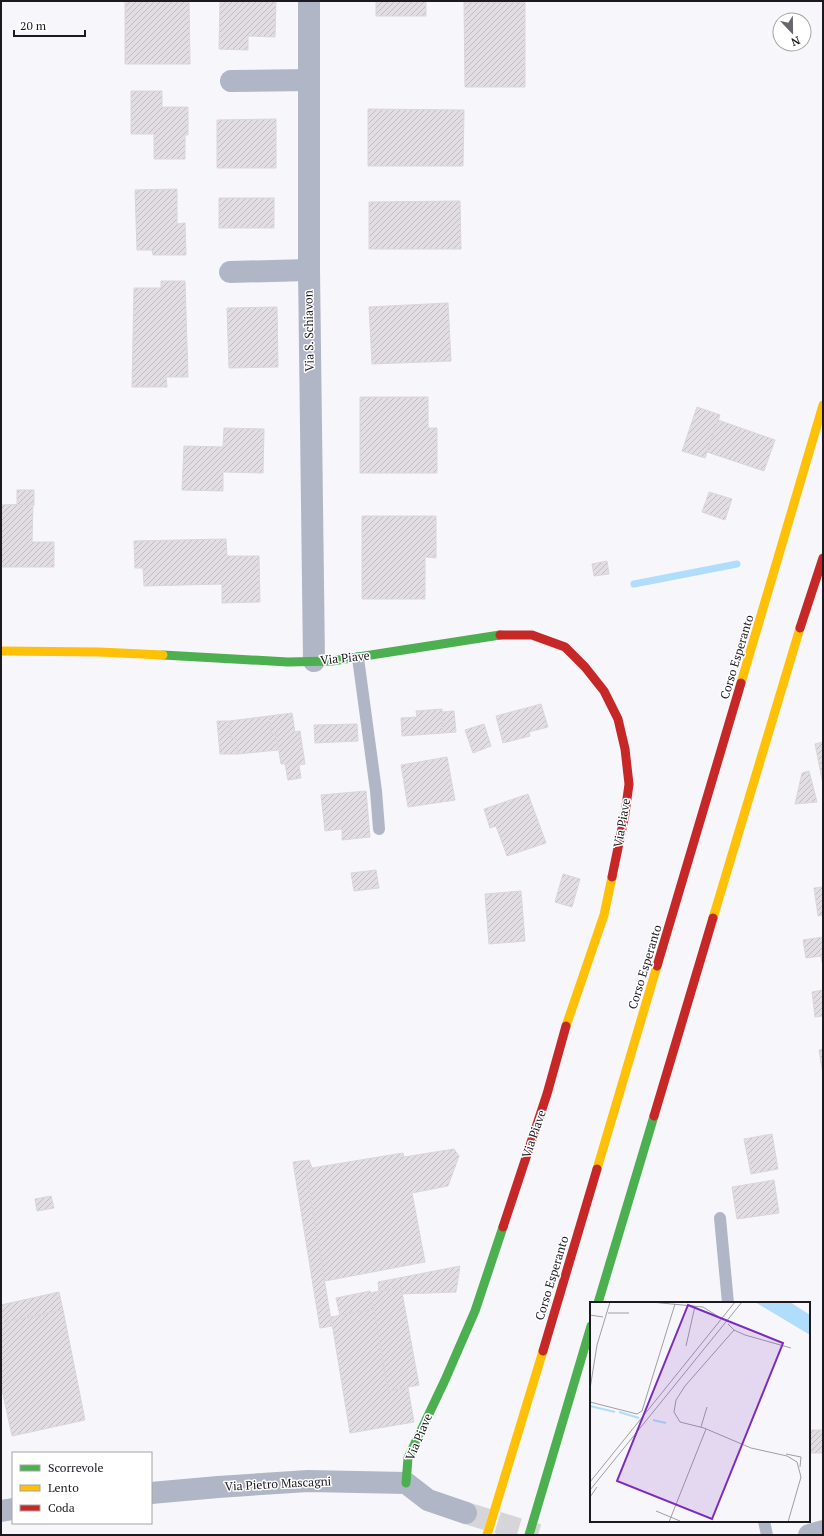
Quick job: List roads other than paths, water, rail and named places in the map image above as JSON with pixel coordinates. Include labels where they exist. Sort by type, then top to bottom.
[{"type":"main road","name":"Corso Esperanto","points":[[487,1535],[529,1399],[823,406]]},
{"type":"main road","points":[[598,1302],[806,607],[823,558]]},
{"type":"main road","name":"Via Piave","points":[[1,651],[99,652],[288,662],[358,658],[503,635],[532,635],[565,647],[585,667],[604,691],[618,719],[625,749],[629,784],[626,814],[604,915],[568,1019],[547,1094],[475,1311],[445,1380],[408,1458],[406,1482]]},
{"type":"main road","points":[[529,1535],[590,1329]]},
{"type":"street","name":"Via S. Schiavon","points":[[309,1],[308,270],[314,661]]},
{"type":"street","points":[[231,82],[309,80]]},
{"type":"street","points":[[230,272],[308,270]]},
{"type":"street","name":"Via Pietro Mascagni","points":[[152,1493],[308,1481],[406,1482]]},
{"type":"street","points":[[406,1482],[428,1500],[466,1513]]},
{"type":"street","points":[[1,1511],[12,1509]]},
{"type":"street","points":[[809,1535],[823,1531]]},
{"type":"lane","points":[[358,658],[376,791],[379,829]]},
{"type":"lane","points":[[720,1218],[728,1302]]},
{"type":"lane","points":[[764,1522],[767,1535]]},
{"type":"waterway","points":[[634,584],[737,564]]},
{"type":"tunnel","points":[[466,1513],[538,1535]]}]
